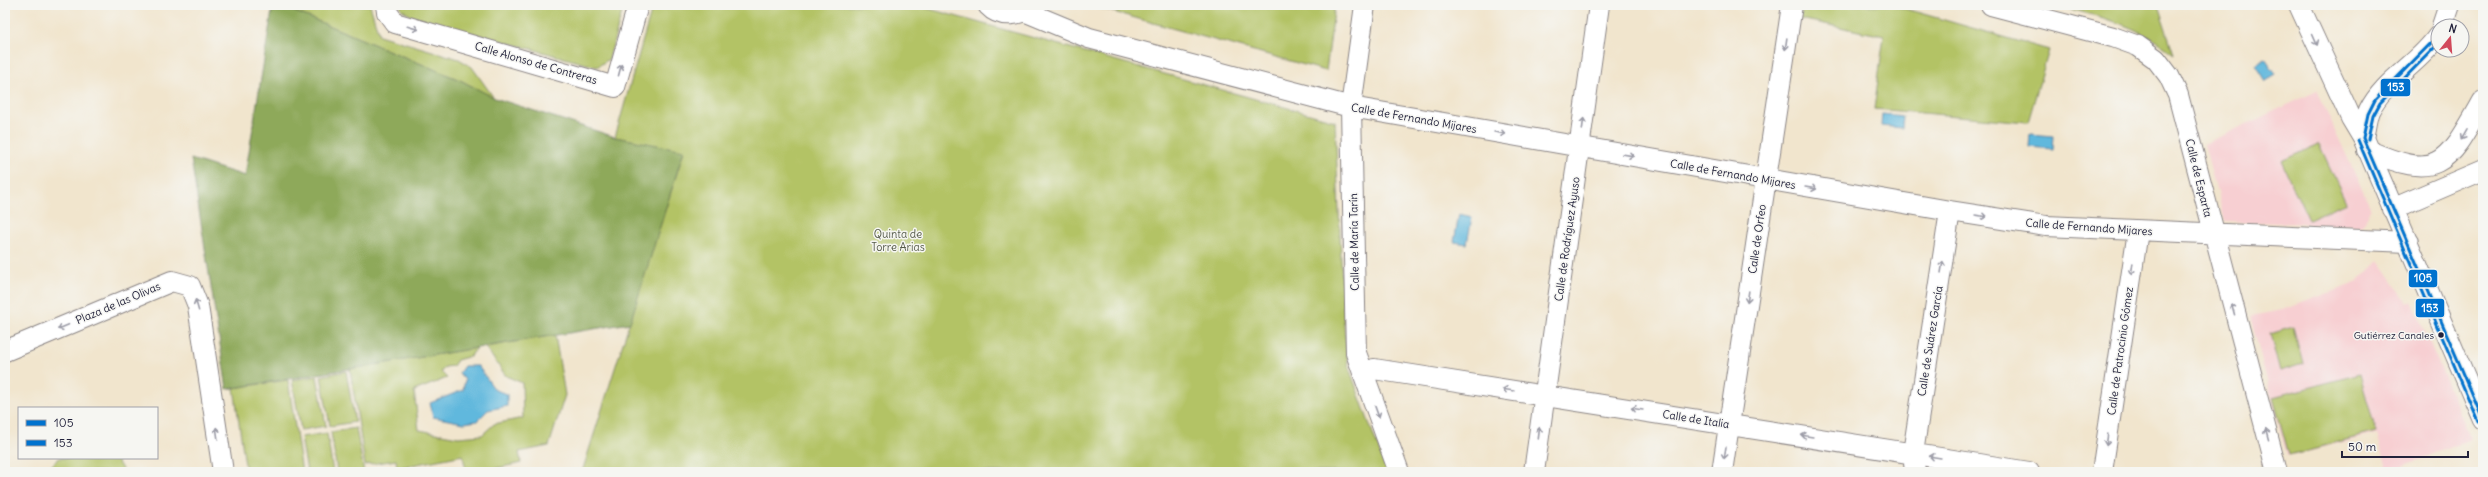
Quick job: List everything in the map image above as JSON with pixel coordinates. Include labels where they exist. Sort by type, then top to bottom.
[{"type":"street","name":"Calle Alonso de Contreras","points":[[386,5],[387,12],[395,23],[615,87],[638,5]]},
{"type":"street","points":[[989,5],[1003,13],[1029,8]]},
{"type":"street","name":"Calle de Fernando Mijares","points":[[1047,5],[1071,30]]},
{"type":"street","name":"Calle de María Tarín","points":[[1365,5],[1351,107],[1356,353],[1399,472]]},
{"type":"street","name":"Calle de Rodríguez Ayuso","points":[[1534,472],[1599,5]]},
{"type":"street","name":"Calle de Orfeo","points":[[1722,472],[1792,5]]},
{"type":"street","name":"Calle de Esparta","points":[[1990,5],[2113,37],[2138,46],[2156,59],[2169,76],[2178,94],[2213,233],[2277,472]]},
{"type":"street","points":[[2299,5],[2351,118],[2365,144],[2392,209],[2475,378],[2483,419]]},
{"type":"street","points":[[2445,18],[2449,5]]},
{"type":"street","name":"Calle de Fernando Mijares","points":[[1029,8],[1089,38],[1351,107],[1766,180],[2046,226],[2408,242]]},
{"type":"street","points":[[2365,144],[2369,112],[2381,91],[2427,52],[2430,48]]},
{"type":"street","points":[[2365,144],[2394,161],[2418,167],[2440,162],[2458,145],[2483,101]]},
{"type":"street","points":[[2392,209],[2483,170]]},
{"type":"street","name":"Calle de Suárez García","points":[[1914,463],[1950,211]]},
{"type":"street","name":"Calle de Patrocinio Gómez","points":[[2102,472],[2138,231]]},
{"type":"street","name":"Plaza de las Olivas","points":[[5,351],[172,281],[190,286],[198,306],[223,472]]},
{"type":"street","name":"Calle de Italia","points":[[1364,375],[1374,370],[1730,424],[1914,463],[2029,472]]},
{"type":"shaded area","points":[[2317,91],[2371,209],[2361,226],[2225,221],[2204,144]]},
{"type":"shaded area","points":[[2379,261],[2408,303],[2412,301],[2471,439],[2388,472],[2377,434],[2287,456],[2250,316],[2283,310],[2358,282]]},
{"type":"green space","points":[[273,5],[279,5],[460,80],[495,98],[615,137],[684,150],[630,323],[227,389],[191,159],[245,176]]},
{"type":"green space","points":[[279,5],[370,5],[379,35],[459,59],[472,67],[494,98],[460,80]]},
{"type":"green space","points":[[400,5],[624,5],[609,59],[597,67],[411,16],[401,9]]},
{"type":"green space","name":"Quinta de Torre Arias","points":[[653,5],[915,5],[1335,121],[1344,326],[1348,365],[1387,472],[582,472],[684,151],[615,137]]},
{"type":"green space","points":[[1089,5],[1335,5],[1326,71],[1103,9]]},
{"type":"green space","points":[[1803,5],[1892,5],[2049,50],[2028,122],[1874,109],[1884,36],[1800,19]]},
{"type":"green space","points":[[2056,5],[2158,5],[2174,54],[2146,35],[2132,28]]},
{"type":"green space","points":[[2319,144],[2346,202],[2308,219],[2281,161]]},
{"type":"green space","points":[[2293,327],[2303,364],[2280,371],[2270,334]]},
{"type":"green space","points":[[555,335],[565,395],[549,446],[519,452],[521,463],[479,472],[466,472],[463,455],[397,468],[396,460],[365,465],[350,369],[476,348],[471,356],[457,360],[453,366],[445,367],[441,372],[447,378],[414,391],[419,430],[458,437],[482,435],[494,424],[523,418],[522,383],[506,376],[485,347]]},
{"type":"green space","points":[[346,371],[355,422],[330,426],[321,376]]},
{"type":"green space","points":[[2360,374],[2376,432],[2289,455],[2273,397]]},
{"type":"green space","points":[[317,376],[326,426],[301,430],[292,380]]},
{"type":"green space","points":[[288,380],[302,472],[246,472],[234,388]]},
{"type":"green space","points":[[356,428],[364,472],[337,472],[331,432]]},
{"type":"green space","points":[[327,433],[333,472],[307,472],[301,437]]},
{"type":"green space","points":[[58,459],[113,459],[117,461],[124,472],[45,472]]},
{"type":"water","points":[[2265,59],[2276,75],[2266,81],[2256,65]]},
{"type":"water","points":[[1882,114],[1903,116],[1902,128],[1881,126]]},
{"type":"water","points":[[2030,134],[2054,136],[2053,149],[2029,147]]},
{"type":"water","points":[[1459,214],[1472,217],[1467,244],[1454,242]]},
{"type":"water","points":[[464,366],[478,366],[495,390],[507,394],[507,406],[488,410],[477,421],[464,423],[433,417],[430,403],[463,390],[465,380],[459,373]]},
{"type":"transit line","name":"105","points":[[2363,138],[2368,114],[2375,100],[2430,44]]},
{"type":"transit line","name":"153","points":[[2368,139],[2373,116],[2380,103],[2430,52]]},
{"type":"transit line","name":"105","points":[[2363,138],[2483,419]]},
{"type":"transit line","name":"153","points":[[2358,140],[2478,421]]},
{"type":"place","name":"Gutiérrez Canales","points":[[2441,335]]}]
